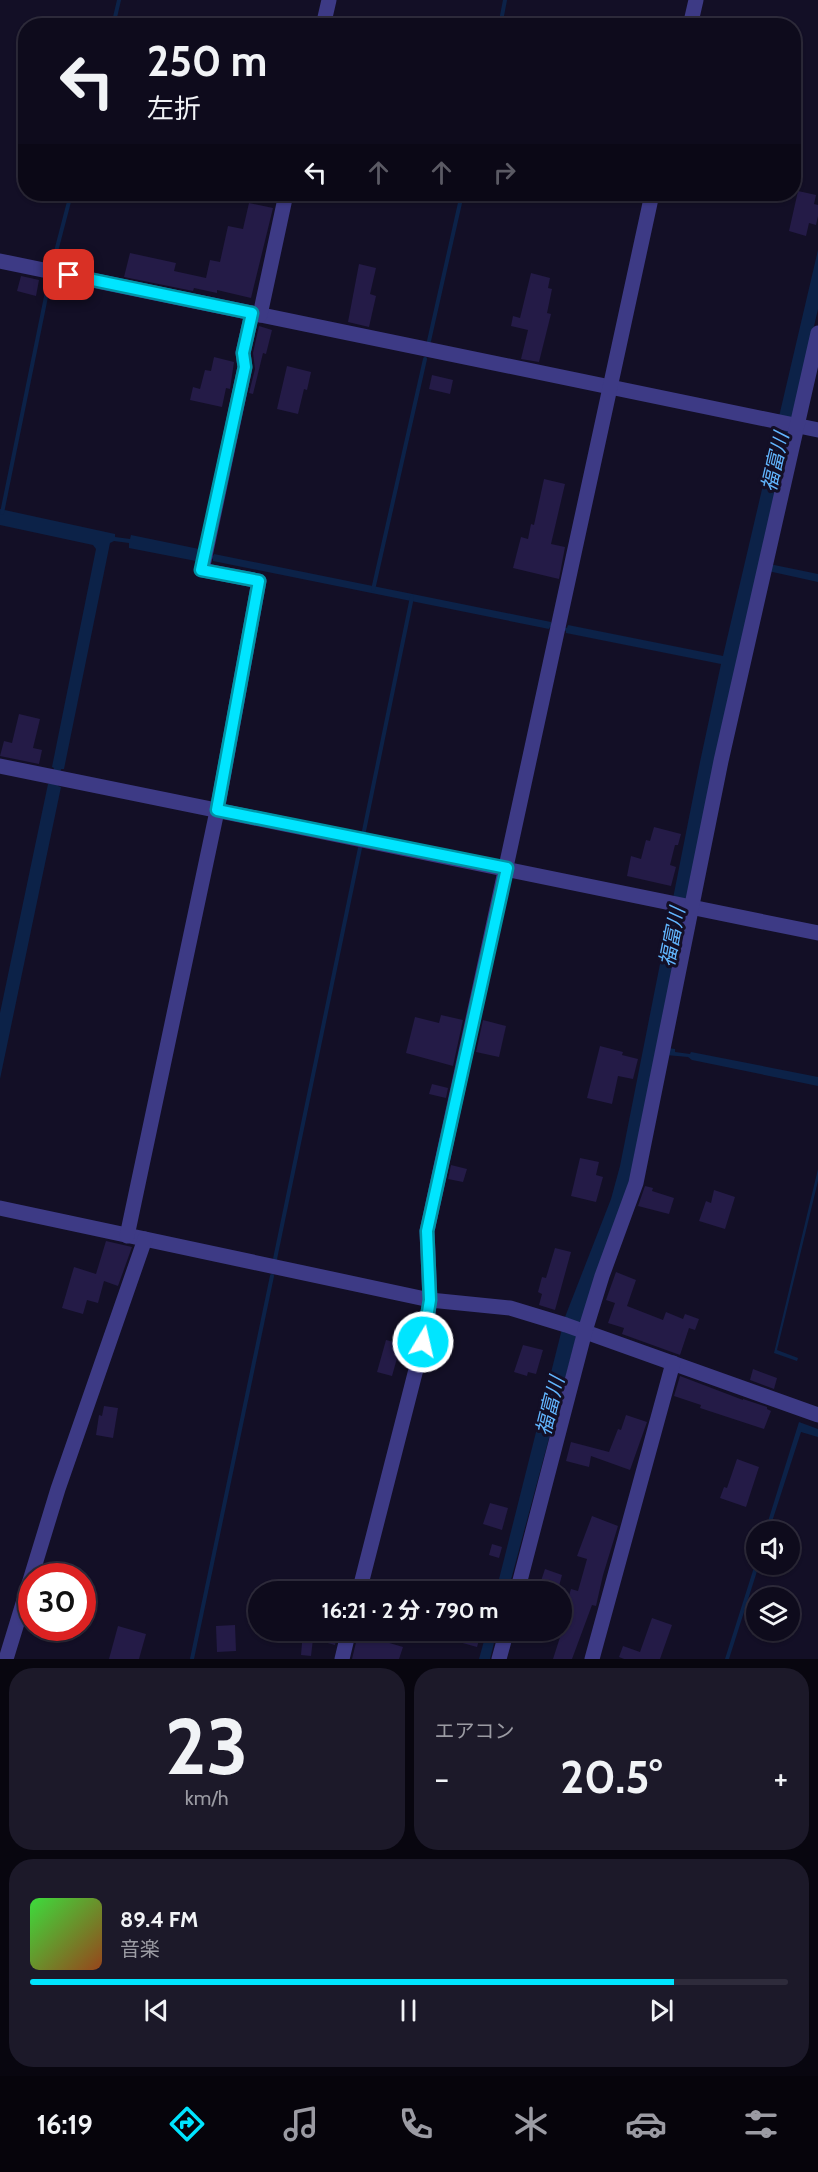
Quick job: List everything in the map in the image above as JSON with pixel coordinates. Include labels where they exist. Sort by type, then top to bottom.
[{"type":"street","points":[[325,18],[329,0]]},
{"type":"street","points":[[692,18],[696,0]]},
{"type":"street","points":[[128,1236],[217,810],[259,581],[201,570],[245,367],[243,353],[256,314],[284,201]]},
{"type":"street","points":[[362,1581],[423,1342],[430,1300],[427,1231],[649,201]]},
{"type":"street","points":[[0,261],[818,430]]},
{"type":"street","points":[[520,1581],[577,1329],[602,1276],[636,1183],[662,1051],[683,905],[720,761],[794,426],[818,333]]},
{"type":"street","points":[[0,766],[818,933]]},
{"type":"street","points":[[0,1208],[430,1300],[510,1308],[577,1329],[818,1415]]},
{"type":"street","points":[[6,1659],[58,1489],[145,1239]]},
{"type":"street","points":[[592,1659],[673,1363]]},
{"type":"street","points":[[342,1659],[346,1641]]},
{"type":"street","points":[[499,1659],[504,1641]]},
{"type":"water","name":"福富川","points":[[818,250],[818,309],[759,562],[818,574],[818,582],[768,571],[668,1048],[675,1049],[675,1052],[690,1054],[691,1052],[818,1077],[818,1086],[692,1060],[688,1057],[666,1055],[630,1181],[577,1334],[511,1581],[499,1581],[565,1317],[611,1199],[620,1166],[721,664],[566,633],[566,631],[550,627],[549,629],[213,561],[213,559],[198,556],[196,561],[129,548],[129,543],[114,541],[110,543],[64,769],[61,769],[58,786],[61,787],[0,1079],[0,1013],[48,784],[50,784],[54,768],[52,767],[96,549],[93,545],[0,525],[0,509],[115,534],[115,537],[130,539],[131,535],[199,549],[198,553],[213,556],[214,554],[551,622],[551,624],[567,628],[568,625],[723,656]]},
{"type":"water","points":[[818,1169],[818,1181],[777,1350],[798,1358],[797,1361],[774,1353]]},
{"type":"water","points":[[799,1422],[818,1429],[818,1437],[801,1432],[772,1521],[768,1521]]},
{"type":"water","points":[[752,1575],[756,1575],[752,1587],[748,1587]]},
{"type":"water","points":[[746,1593],[746,1606],[729,1659],[725,1659]]},
{"type":"water","points":[[484,1641],[494,1641],[490,1659],[479,1659]]},
{"type":"building","points":[[801,192],[816,195],[814,204],[818,205],[818,216],[816,225],[809,223],[806,236],[789,231],[796,201],[801,201]]},
{"type":"building","points":[[249,203],[273,208],[251,298],[217,290],[217,293],[194,288],[193,291],[124,277],[130,253],[176,263],[174,271],[206,278],[210,260],[220,262],[228,226],[243,229]]},
{"type":"building","points":[[68,254],[94,261],[92,270],[65,265]]},
{"type":"building","points":[[359,264],[376,268],[370,294],[376,296],[369,327],[348,322]]},
{"type":"building","points":[[531,273],[550,278],[548,288],[552,289],[547,313],[551,314],[539,362],[521,359],[528,330],[511,326],[513,316],[520,318]]},
{"type":"building","points":[[21,276],[39,280],[36,296],[17,291]]},
{"type":"building","points":[[259,326],[272,330],[266,354],[263,353],[253,394],[249,393],[255,369],[253,353]]},
{"type":"building","points":[[214,357],[234,362],[230,389],[226,388],[222,407],[190,400],[193,387],[200,389],[205,370],[211,371]]},
{"type":"building","points":[[287,366],[311,372],[298,414],[277,409]]},
{"type":"building","points":[[432,375],[453,380],[450,394],[429,389]]},
{"type":"building","points":[[544,479],[565,484],[551,544],[565,547],[559,579],[513,568],[521,537],[528,539],[531,524],[534,525]]},
{"type":"building","points":[[19,714],[40,719],[33,748],[42,750],[39,764],[0,756],[4,741],[12,743]]},
{"type":"building","points":[[654,827],[681,834],[678,845],[675,845],[670,865],[676,867],[671,886],[627,876],[631,856],[641,859],[646,840],[650,841]]},
{"type":"building","points":[[441,1015],[463,1020],[453,1066],[406,1053],[415,1017],[439,1023]]},
{"type":"building","points":[[483,1020],[506,1026],[499,1057],[476,1052]]},
{"type":"building","points":[[600,1046],[638,1059],[633,1079],[618,1076],[612,1104],[587,1098]]},
{"type":"building","points":[[432,1084],[448,1088],[446,1098],[429,1094]]},
{"type":"building","points":[[580,1158],[599,1162],[596,1175],[603,1177],[596,1202],[571,1196]]},
{"type":"building","points":[[451,1165],[467,1169],[463,1182],[448,1179]]},
{"type":"building","points":[[645,1186],[653,1188],[652,1191],[674,1198],[669,1214],[638,1206]]},
{"type":"building","points":[[714,1190],[735,1197],[725,1229],[699,1221],[706,1201],[711,1203]]},
{"type":"building","points":[[106,1241],[132,1247],[118,1286],[104,1281],[98,1303],[87,1300],[83,1314],[62,1308],[74,1267],[96,1274]]},
{"type":"building","points":[[555,1248],[571,1252],[555,1310],[539,1305],[542,1294],[538,1292],[542,1277],[546,1278]]},
{"type":"building","points":[[616,1272],[636,1280],[627,1306],[663,1320],[666,1312],[683,1319],[685,1314],[699,1319],[695,1330],[689,1328],[680,1355],[622,1334],[624,1328],[608,1323],[615,1303],[606,1300]]},
{"type":"building","points":[[386,1340],[401,1344],[392,1376],[377,1372]]},
{"type":"building","points":[[523,1345],[543,1350],[536,1374],[528,1372],[527,1376],[514,1372]]},
{"type":"building","points":[[753,1369],[777,1378],[774,1389],[750,1380]]},
{"type":"building","points":[[680,1376],[767,1407],[771,1411],[764,1429],[700,1408],[701,1405],[674,1396]]},
{"type":"building","points":[[104,1406],[118,1408],[113,1438],[96,1435],[99,1415],[102,1416]]},
{"type":"building","points":[[626,1415],[647,1422],[630,1470],[591,1456],[589,1467],[566,1461],[571,1442],[609,1452]]},
{"type":"building","points":[[737,1459],[759,1467],[746,1507],[720,1498],[724,1487],[727,1488]]},
{"type":"building","points":[[490,1503],[508,1508],[502,1530],[483,1524]]},
{"type":"building","points":[[592,1516],[618,1526],[596,1606],[592,1605],[572,1659],[553,1659],[559,1641],[572,1641],[572,1589],[578,1591],[587,1559],[577,1556]]},
{"type":"building","points":[[492,1544],[502,1547],[499,1558],[489,1555]]},
{"type":"building","points":[[545,1569],[562,1575],[560,1581],[541,1581]]},
{"type":"building","points":[[652,1618],[672,1625],[660,1659],[619,1657],[623,1646],[640,1652]]},
{"type":"building","points":[[235,1625],[236,1651],[217,1652],[216,1626]]},
{"type":"building","points":[[118,1626],[146,1634],[139,1659],[109,1659]]},
{"type":"building","points":[[313,1641],[311,1656],[301,1655],[302,1643],[296,1642]]},
{"type":"building","points":[[320,1641],[336,1641],[335,1645]]},
{"type":"building","points":[[356,1641],[383,1641],[403,1647],[399,1659],[352,1659]]},
{"type":"building","points":[[459,1641],[479,1641],[477,1647]]},
{"type":"waterway","points":[[115,18],[119,0]]},
{"type":"waterway","points":[[502,18],[505,0]]},
{"type":"waterway","points":[[53,263],[69,201]]},
{"type":"waterway","points":[[429,341],[460,201]]},
{"type":"waterway","points":[[2,513],[49,282]]},
{"type":"waterway","points":[[373,590],[425,359]]},
{"type":"waterway","points":[[364,831],[412,597]]},
{"type":"waterway","points":[[275,1259],[360,848]]},
{"type":"waterway","points":[[192,1659],[272,1276]]},
{"type":"route","points":[[69,275],[252,313],[243,353],[245,367],[201,570],[259,581],[217,810],[507,868],[427,1231],[430,1300],[423,1342]]}]
